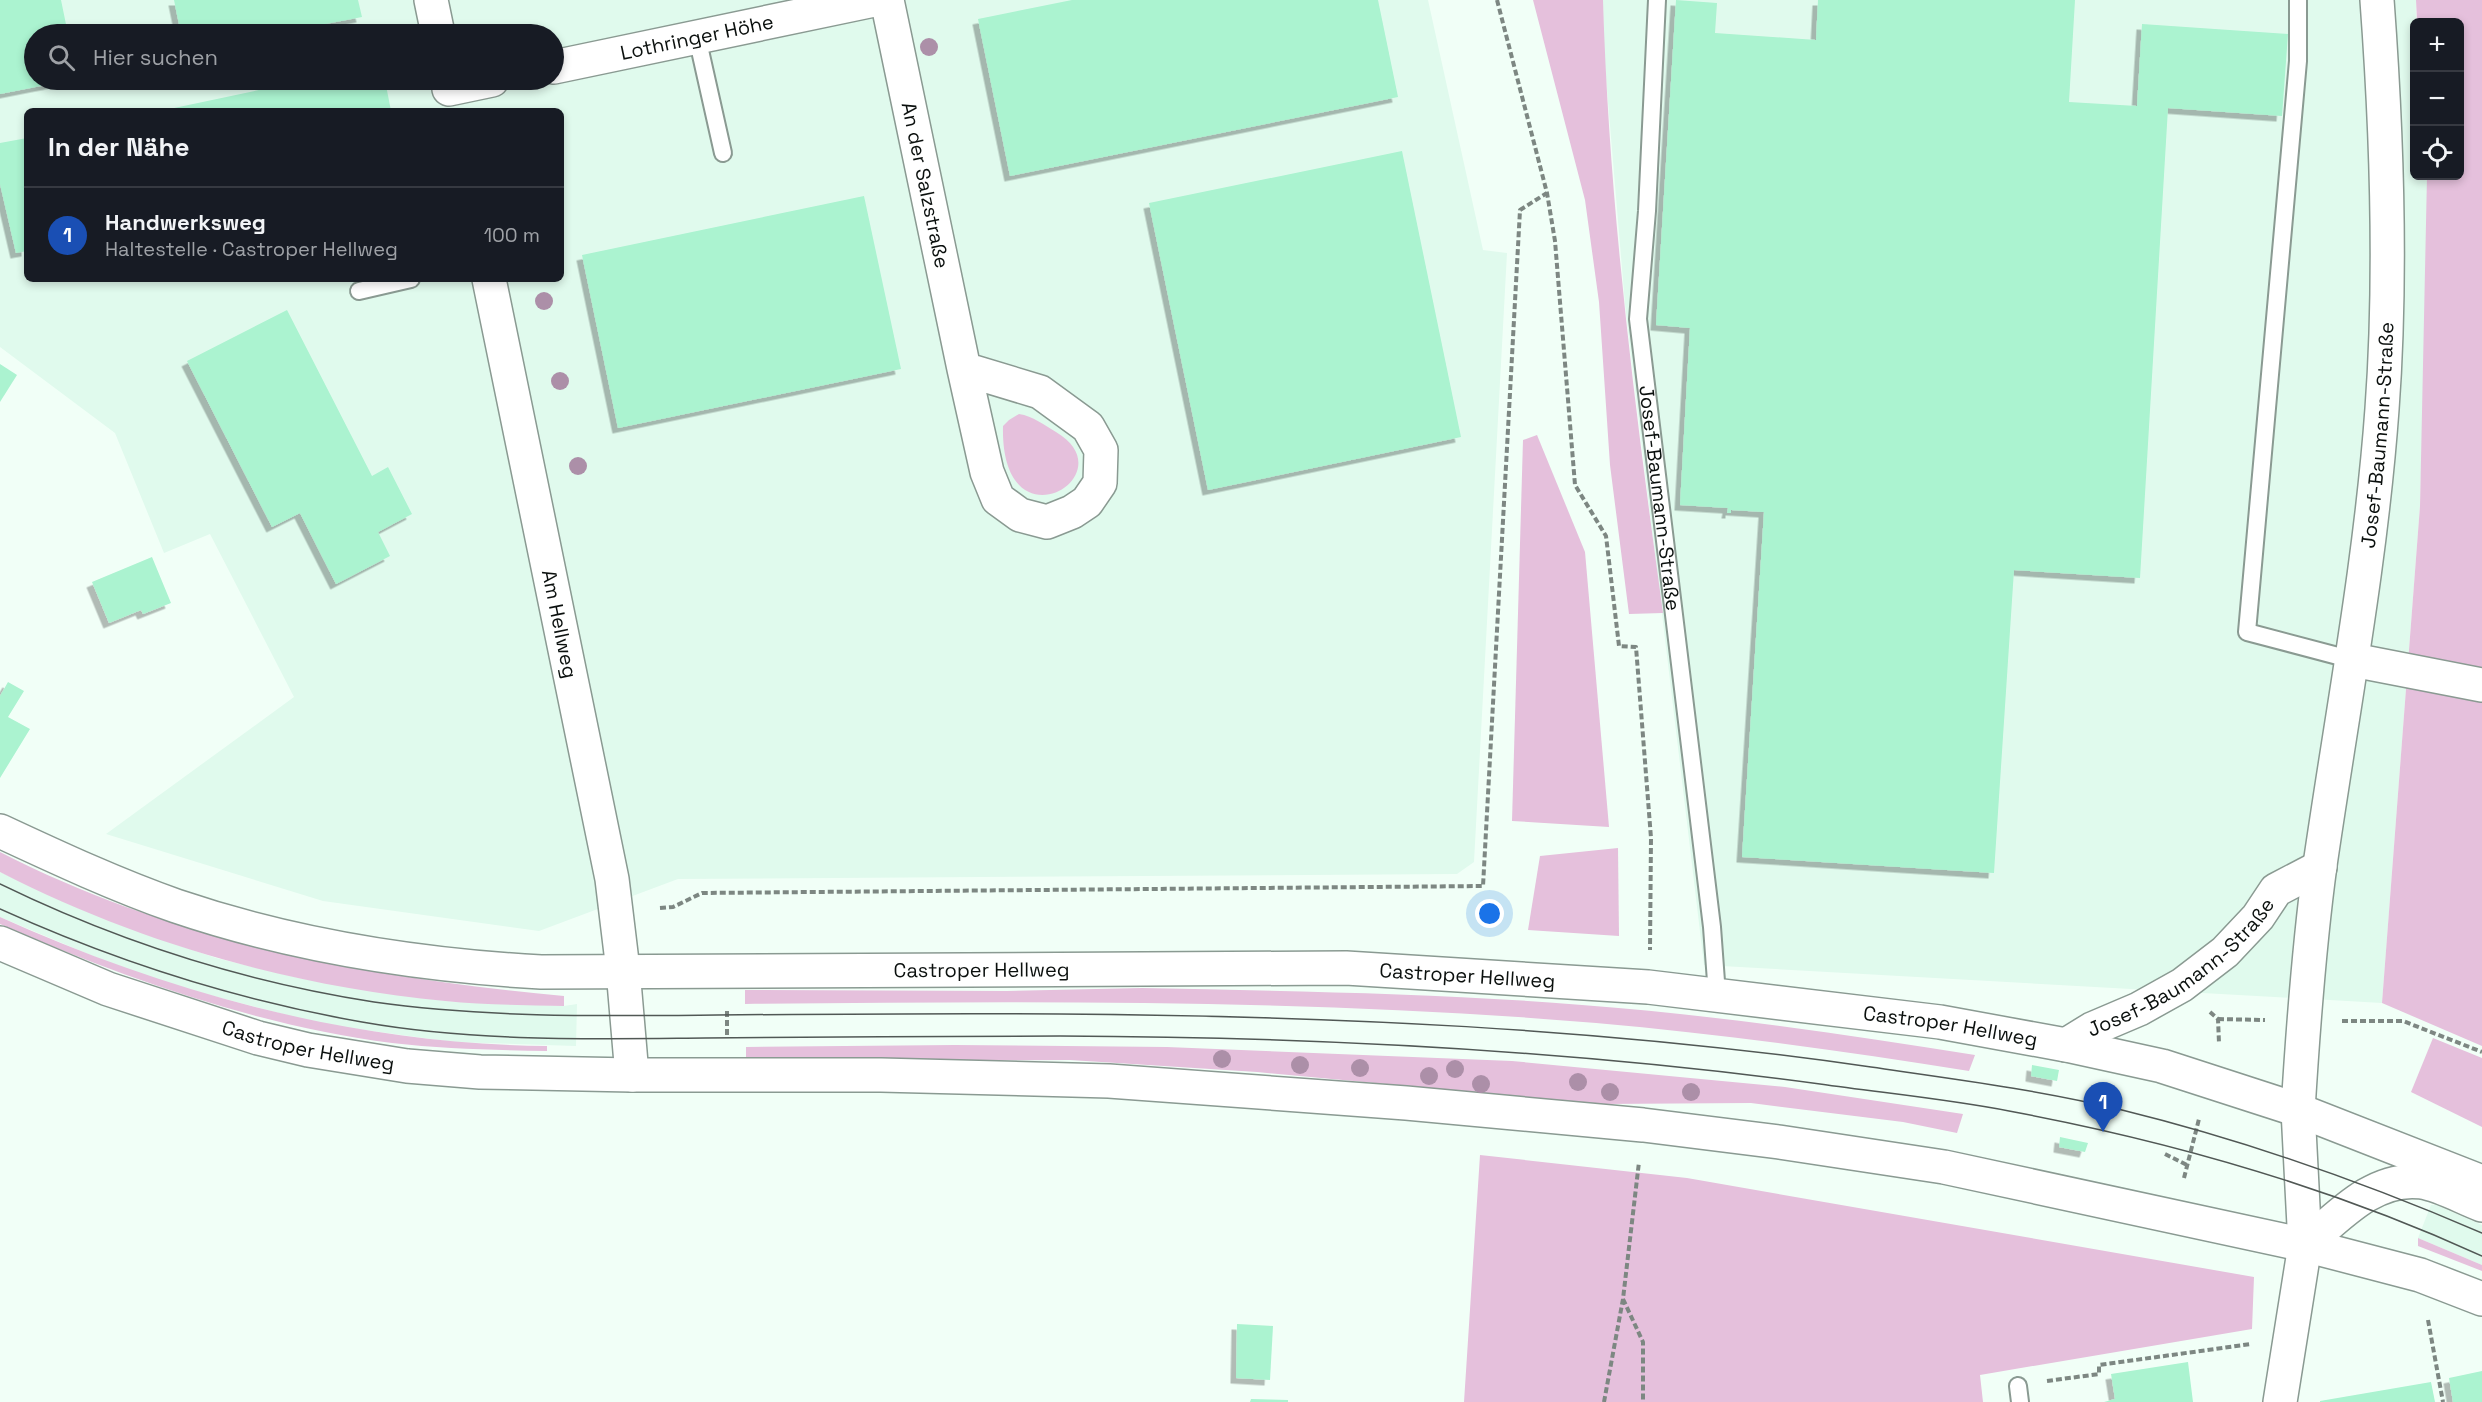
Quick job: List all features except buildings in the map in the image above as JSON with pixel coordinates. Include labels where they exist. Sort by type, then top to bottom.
[{"type":"main road","points":[[431,0],[436,24]]},
{"type":"main road","name":"Lothringer Höhe","points":[[564,65],[874,0]]},
{"type":"main road","name":"An der Salzstraße","points":[[887,0],[964,369],[987,472],[998,499],[1020,515],[1047,522],[1072,512],[1087,502],[1100,483],[1101,461],[1101,450],[1088,426],[1040,392],[964,369]]},
{"type":"main road","name":"Josef-Baumann-Straße","points":[[2298,1110],[2304,1021],[2320,867],[2370,536],[2382,408],[2387,279],[2385,162],[2377,0]]},
{"type":"main road","name":"Am Hellweg","points":[[490,282],[612,879],[623,970]]},
{"type":"main road","points":[[2353,660],[2482,685]]},
{"type":"main road","name":"Castroper Hellweg","points":[[0,831],[70,863],[176,906],[287,937],[366,954],[453,967],[541,972],[1346,968],[1648,987],[1940,1022],[2066,1045],[2162,1066],[2298,1110],[2482,1182]]},
{"type":"main road","name":"Josef-Baumann-Straße","points":[[2066,1045],[2092,1029],[2139,1009],[2182,985],[2224,952],[2258,917],[2276,890],[2320,867]]},
{"type":"main road","name":"Castroper Hellweg","points":[[0,943],[108,989],[258,1038],[308,1050],[407,1066],[480,1071],[632,1075],[881,1075],[1109,1081],[1394,1102],[1643,1125],[1944,1167],[2305,1245],[2420,1275],[2482,1299]]},
{"type":"main road","points":[[623,970],[632,1075]]},
{"type":"main road","points":[[2280,1402],[2305,1245],[2298,1110]]},
{"type":"main road","points":[[2305,1245],[2352,1204],[2374,1190],[2395,1182],[2422,1182],[2482,1205]]},
{"type":"lane","name":"Josef-Baumann-Straße","points":[[1657,0],[1647,212],[1638,319],[1706,869],[1717,995]]},
{"type":"lane","points":[[2298,0],[2298,61],[2247,632],[2353,660]]},
{"type":"lane","points":[[697,37],[723,153]]},
{"type":"lane","points":[[359,291],[398,282]]},
{"type":"path","points":[[1497,0],[1547,193],[1555,241],[1575,485],[1606,536],[1619,646],[1636,647],[1651,838],[1651,943],[1648,987]]},
{"type":"path","points":[[660,908],[673,907],[702,893],[1483,886],[1520,210],[1547,193]]},
{"type":"path","points":[[726,970],[728,1076]]},
{"type":"path","points":[[2182,985],[2218,1019],[2403,1021],[2482,1052]]},
{"type":"path","points":[[2176,1217],[2187,1165],[2210,1082],[2220,1056],[2218,1019]]},
{"type":"path","points":[[1604,1402],[1623,1299],[1643,1125]]},
{"type":"path","points":[[2165,1154],[2187,1165]]},
{"type":"path","points":[[2420,1275],[2443,1402]]},
{"type":"path","points":[[1623,1299],[1643,1342],[1643,1402]]},
{"type":"path","points":[[2019,1394],[2098,1374],[2099,1365],[2265,1342],[2295,1307]]},
{"type":"shaded area","points":[[0,0],[1428,0],[1483,250],[1507,253],[1474,862],[1457,874],[678,879],[539,931],[323,901],[106,834],[294,697],[210,534],[164,553],[115,433],[0,347]]},
{"type":"shaded area","points":[[1533,0],[1603,0],[1617,231],[1633,384],[1663,613],[1629,614],[1610,465],[1599,302],[1585,200]]},
{"type":"shaded area","points":[[1603,0],[2416,0],[2416,18],[2410,18],[2410,180],[2428,180],[2429,192],[2420,506],[2382,1003],[1704,965],[1625,304],[1604,54]]},
{"type":"shaded area","points":[[2416,0],[2482,0],[2482,1046],[2382,1003],[2420,506],[2427,180],[2464,180],[2464,18],[2417,18]]},
{"type":"shaded area","points":[[1019,414],[1034,419],[1056,432],[1075,449],[1078,467],[1071,482],[1056,492],[1038,495],[1020,486],[1007,464],[1003,426]]},
{"type":"shaded area","points":[[1537,435],[1585,552],[1609,827],[1512,821],[1523,440]]},
{"type":"shaded area","points":[[1618,848],[1619,936],[1528,930],[1540,856]]},
{"type":"shaded area","points":[[0,852],[67,883],[135,910],[204,932],[275,951],[419,979],[564,996],[564,1006],[474,1003],[387,994],[273,972],[216,958],[106,920],[0,872]]},
{"type":"shaded area","points":[[0,872],[83,910],[160,939],[216,958],[299,978],[445,1001],[564,1006],[577,1004],[576,1046],[453,1042],[321,1024],[131,972],[0,917]]},
{"type":"shaded area","points":[[0,917],[132,970],[199,992],[267,1010],[336,1025],[406,1036],[476,1043],[547,1046],[547,1051],[411,1045],[292,1025],[143,981],[0,924]]},
{"type":"shaded area","points":[[1142,988],[1417,995],[1582,1005],[1779,1026],[1975,1055],[1969,1071],[1783,1044],[1643,1027],[1383,1009],[1064,1002],[745,1004],[745,990],[1007,991]]},
{"type":"shaded area","points":[[2433,1038],[2482,1058],[2482,1127],[2411,1092]]},
{"type":"shaded area","points":[[955,1045],[1167,1047],[1512,1061],[1785,1087],[1963,1114],[1957,1133],[1903,1122],[1751,1103],[1601,1104],[1257,1072],[1070,1060],[746,1061],[746,1047]]},
{"type":"shaded area","points":[[1480,1155],[1687,1178],[2254,1277],[2252,1329],[1980,1375],[1983,1402],[1464,1402]]},
{"type":"shaded area","points":[[2431,1205],[2436,1205],[2482,1225],[2482,1265],[2418,1238]]},
{"type":"shaded area","points":[[2418,1238],[2482,1265],[2482,1271],[2418,1246]]},
{"type":"tram line","points":[[0,884],[90,924],[182,957],[326,994],[417,1007],[588,1016],[1060,1014],[1365,1021],[1669,1043],[1871,1067],[2060,1097],[2168,1122],[2304,1164],[2482,1233]]},
{"type":"tram line","points":[[0,909],[88,946],[223,991],[362,1022],[447,1033],[576,1039],[1060,1036],[1346,1043],[1631,1062],[1939,1100],[2069,1123],[2250,1169],[2368,1209],[2482,1256]]},
{"type":"place","name":"Handwerksweg","points":[[2103,1132]]}]
